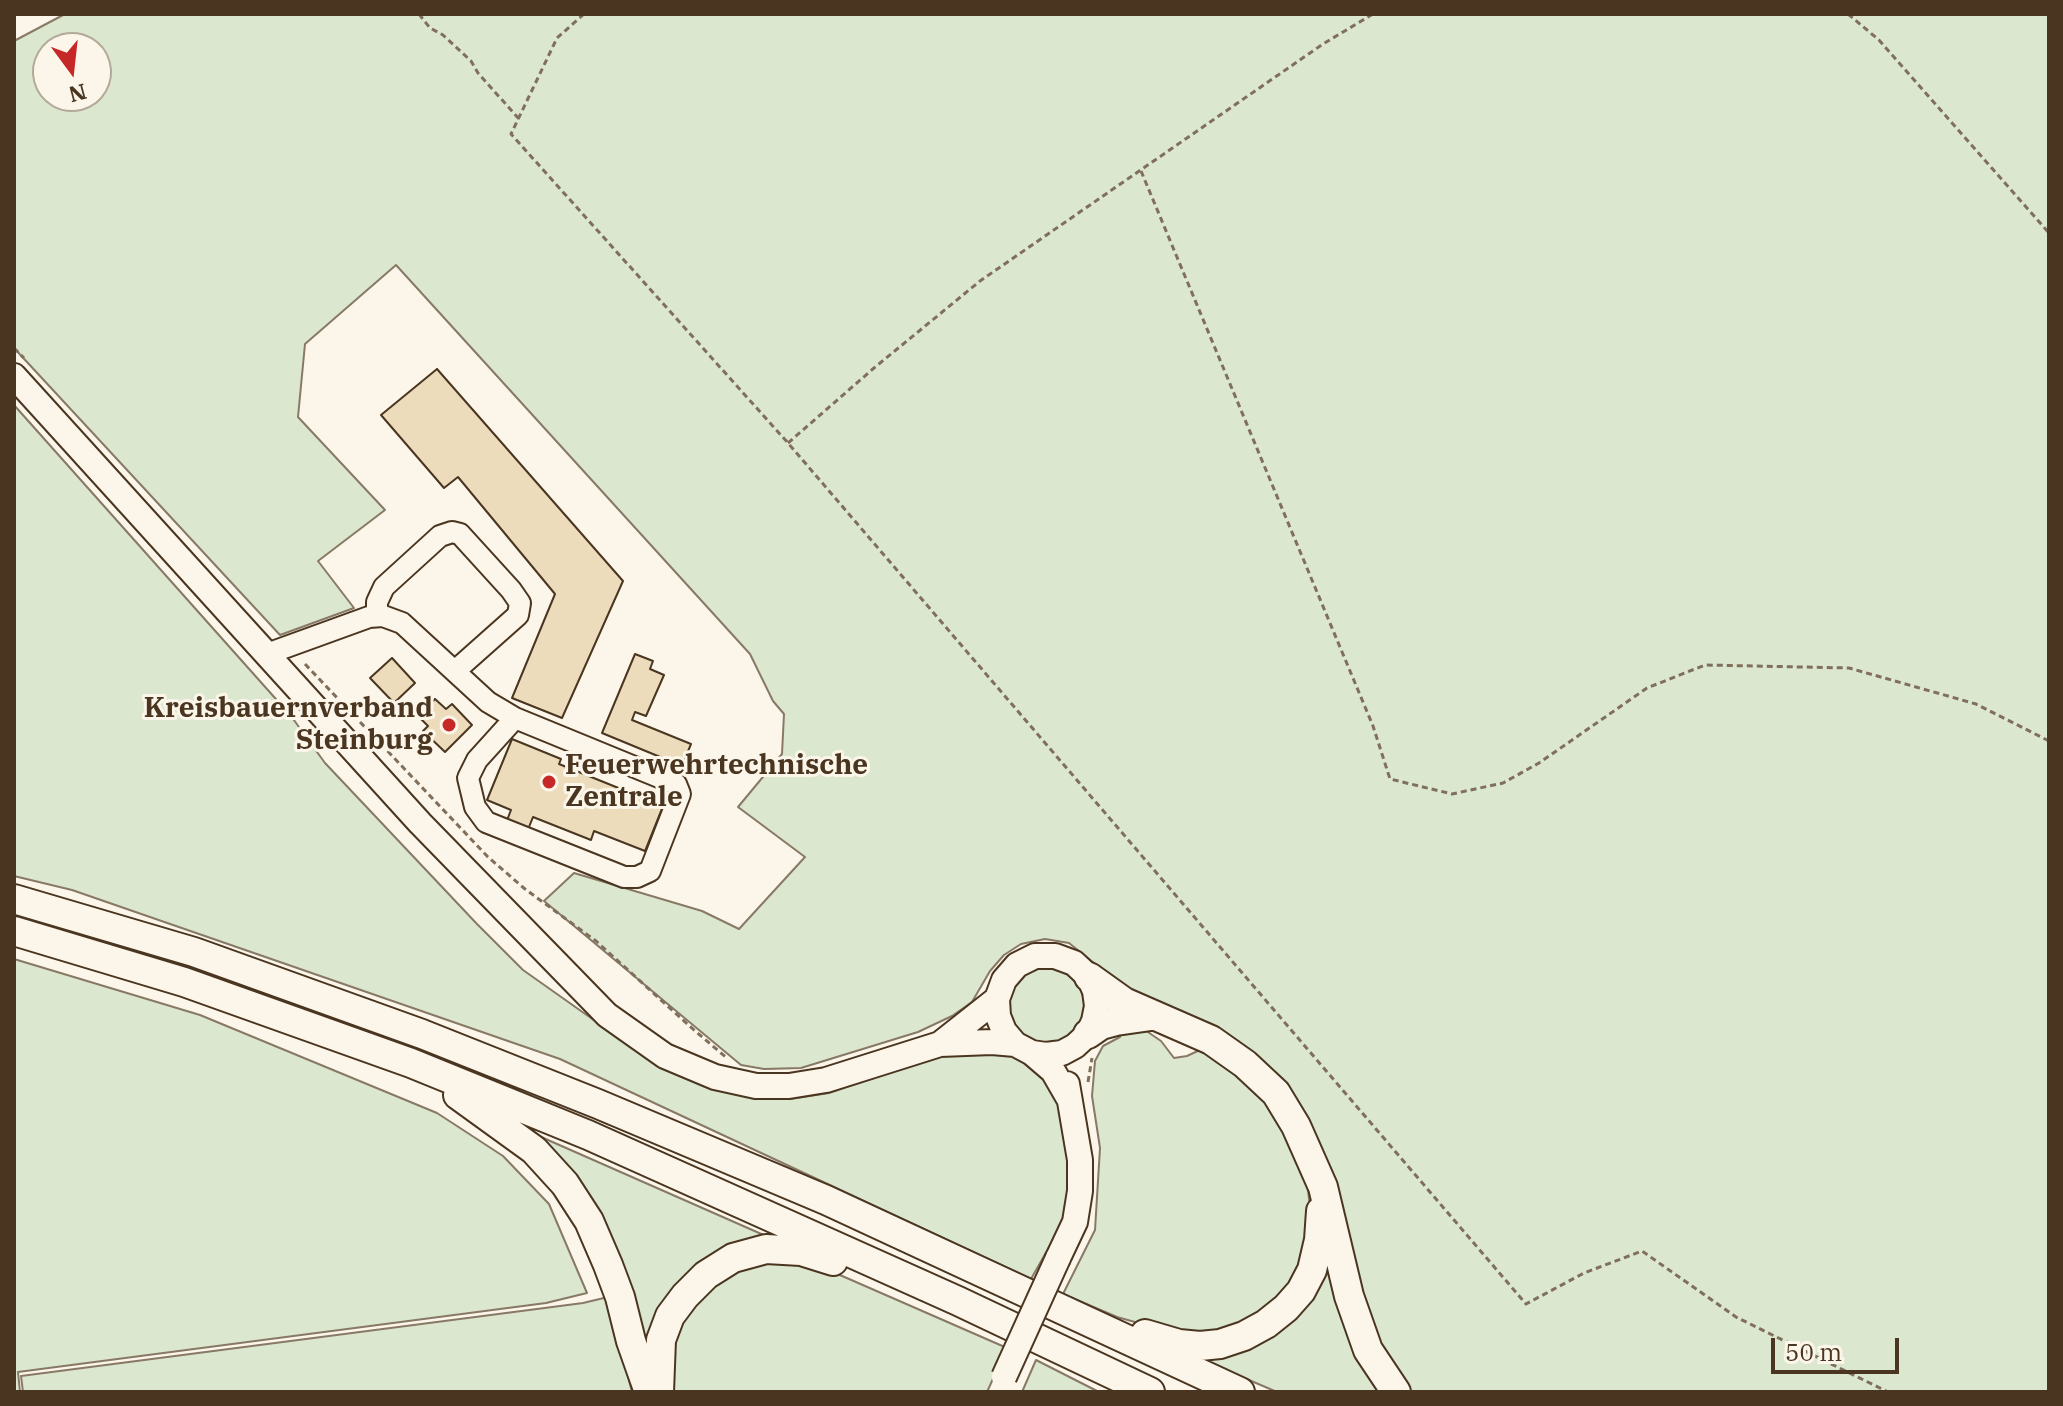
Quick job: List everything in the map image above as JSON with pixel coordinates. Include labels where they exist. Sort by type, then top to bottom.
[{"type":"highway","points":[[14,899],[194,952],[422,1034],[598,1104],[826,1200],[1240,1392]]},
{"type":"highway","points":[[14,931],[184,982],[411,1063],[588,1135],[958,1301],[1150,1392]]},
{"type":"highway","points":[[1089,977],[1118,999],[1211,1040],[1245,1064],[1276,1093],[1296,1126],[1323,1187],[1349,1296],[1368,1350],[1396,1392]]},
{"type":"highway","points":[[1081,1040],[1101,1025],[1151,1016]]},
{"type":"highway","points":[[411,1063],[534,1150],[565,1184],[589,1221],[608,1265],[649,1392]]},
{"type":"highway","points":[[1057,1308],[1179,1344],[1220,1344],[1244,1336],[1266,1324],[1301,1291],[1312,1270],[1319,1240],[1323,1187]]},
{"type":"highway","points":[[659,1392],[661,1340],[670,1316],[706,1275],[733,1258],[766,1249],[801,1251],[958,1301]]},
{"type":"main road","points":[[14,376],[420,823],[607,1015],[665,1056],[715,1077],[756,1086],[789,1086],[826,1080],[940,1044],[992,1042],[1046,1055],[1062,1053],[1081,1040]]},
{"type":"main road","points":[[1000,1384],[1075,1222],[1080,1191],[1080,1160],[1068,1097],[1069,1068],[1081,1040],[1094,1021],[1097,1006],[1089,977],[1074,963],[1055,956],[1035,956],[1017,965],[1004,980],[997,999],[998,1016],[1004,1031],[1053,1071],[1068,1097]]},
{"type":"main road","points":[[940,1044],[997,999]]},
{"type":"lane","points":[[377,616],[377,602],[384,587],[440,536],[452,532],[460,534],[520,603],[518,615],[455,671]]},
{"type":"lane","points":[[267,654],[369,617],[383,616],[402,623],[488,702],[515,718],[676,784],[680,794],[650,871],[637,877],[624,877],[486,822],[475,807],[468,778],[477,760],[515,718]]},
{"type":"path","points":[[419,14],[430,28],[443,35],[471,61],[519,119]]},
{"type":"path","points":[[584,14],[557,38],[511,134],[788,443],[1526,1304],[1584,1273],[1642,1251],[1736,1317],[1888,1392]]},
{"type":"path","points":[[788,443],[980,281],[1323,44],[1373,14]]},
{"type":"path","points":[[1848,14],[1879,40],[2049,233]]},
{"type":"path","points":[[1141,171],[1373,726],[1390,779],[1452,794],[1503,783],[1539,763],[1647,688],[1705,665],[1849,668],[1976,704],[2049,741]]},
{"type":"green space","points":[[65,14],[2049,14],[2049,1392],[1403,1392],[1373,1339],[1304,1117],[1135,996],[1069,943],[1045,939],[1021,944],[1004,955],[990,971],[972,1002],[952,1016],[918,1032],[801,1068],[764,1069],[741,1065],[544,901],[574,873],[702,911],[739,929],[805,857],[738,807],[782,754],[784,714],[773,701],[750,654],[396,265],[305,344],[298,417],[385,510],[318,561],[354,608],[280,635],[14,348],[14,41]]},
{"type":"green space","points":[[14,405],[291,716],[325,763],[477,924],[523,970],[662,1066],[754,1098],[790,1099],[829,1093],[942,1055],[1011,1051],[1037,1063],[1058,1099],[1067,1133],[1070,1191],[1065,1219],[1031,1279],[560,1059],[72,890],[14,876]]},
{"type":"green space","points":[[14,959],[200,1015],[437,1113],[503,1156],[549,1204],[587,1293],[546,1303],[18,1372],[20,1392],[14,1392]]},
{"type":"green space","points":[[1046,968],[1060,971],[1073,979],[1081,992],[1084,1006],[1081,1020],[1073,1033],[1060,1041],[1046,1044],[1032,1041],[1019,1033],[1011,1020],[1008,1006],[1011,992],[1019,979],[1032,971]]},
{"type":"green space","points":[[1121,1028],[1145,1030],[1161,1041],[1174,1058],[1202,1049],[1235,1070],[1262,1096],[1300,1160],[1308,1190],[1312,1226],[1305,1262],[1272,1309],[1215,1335],[1167,1331],[1117,1317],[1063,1294],[1095,1230],[1100,1148],[1092,1096],[1095,1061],[1103,1046],[1120,1037]]},
{"type":"green space","points":[[523,1129],[775,1240],[699,1267],[651,1374],[628,1300]]},
{"type":"green space","points":[[1326,1243],[1386,1392],[1277,1392],[1207,1362],[1209,1353],[1244,1343]]},
{"type":"green space","points":[[801,1258],[1007,1348],[987,1392],[668,1392],[675,1321],[737,1266]]},
{"type":"green space","points":[[608,1297],[632,1392],[23,1392],[21,1376],[583,1303]]},
{"type":"green space","points":[[1036,1360],[1099,1392],[1022,1392]]},
{"type":"building","points":[[437,369],[623,581],[562,718],[512,698],[555,594],[458,477],[444,488],[381,415]]},
{"type":"building","points":[[635,654],[653,661],[650,669],[664,675],[646,716],[635,712],[632,720],[691,744],[682,766],[602,733]]},
{"type":"building","points":[[392,658],[415,683],[394,703],[370,678]]},
{"type":"building","name":"Kreisbauernverband Steinburg","points":[[435,699],[446,709],[452,704],[472,725],[445,752],[423,731],[428,726],[418,716]]},
{"type":"building","name":"Feuerwehrtechnische Zentrale","points":[[512,739],[561,759],[559,764],[663,806],[645,851],[594,831],[591,840],[533,817],[529,827],[522,831],[504,828],[511,810],[487,800]]},
{"type":"place","name":"Kreisbauernverband Steinburg","points":[[449,725]]},
{"type":"place","name":"Feuerwehrtechnische Zentrale","points":[[549,782]]}]
